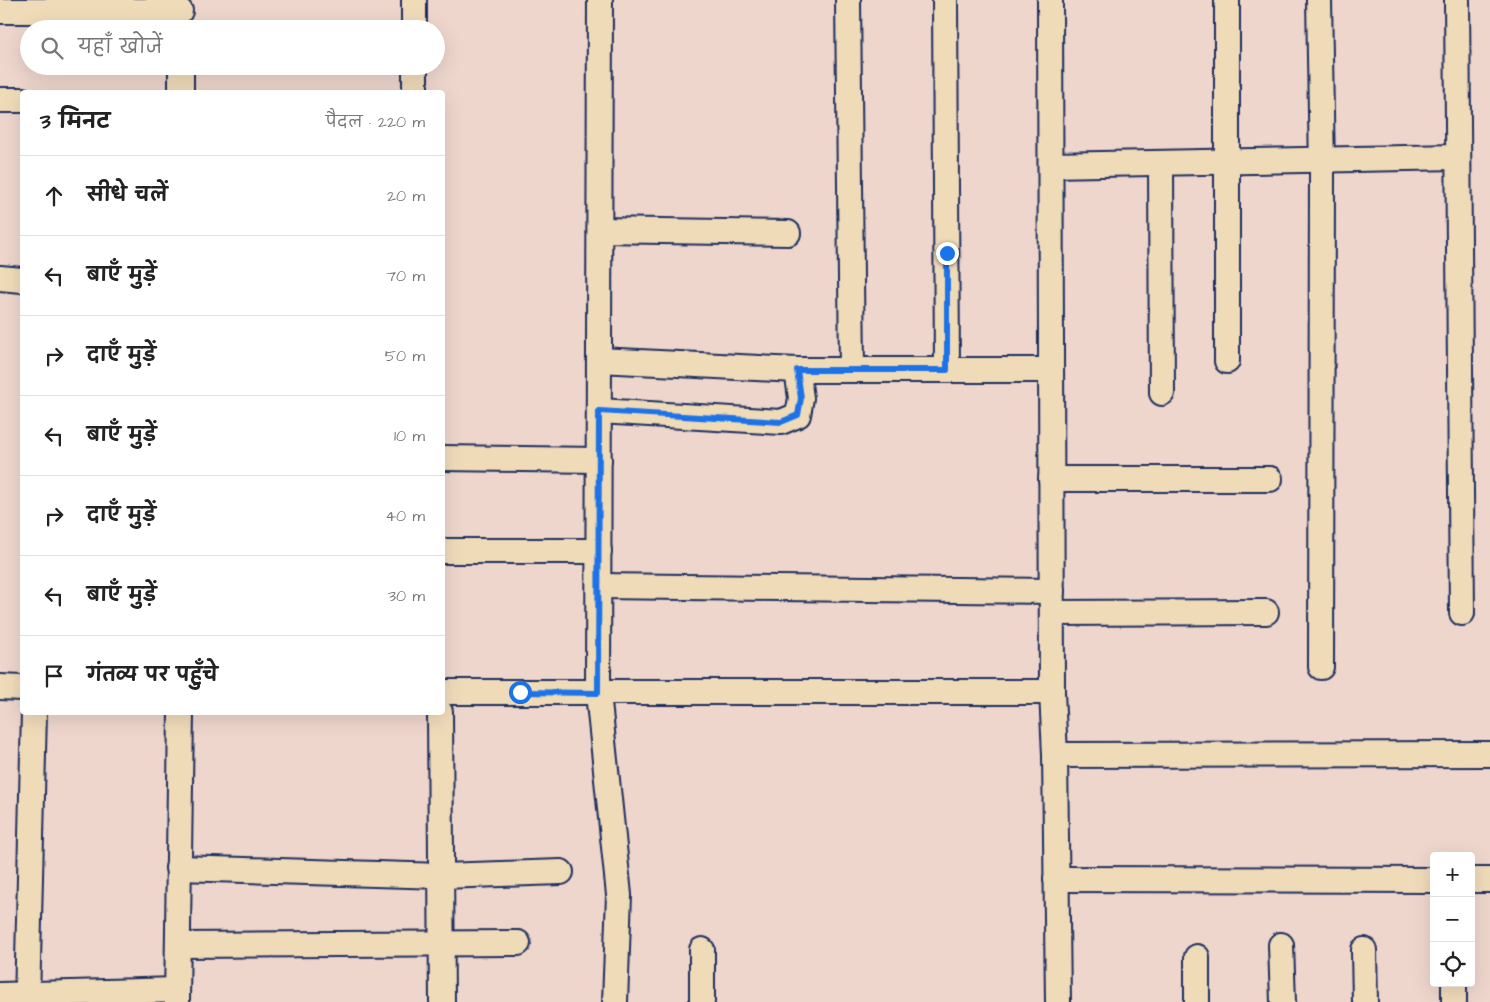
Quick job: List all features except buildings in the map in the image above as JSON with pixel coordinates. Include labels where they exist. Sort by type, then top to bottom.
[{"type":"street","points":[[414,0],[414,20]]},
{"type":"street","points":[[600,0],[598,693],[619,895],[616,1002]]},
{"type":"street","points":[[848,0],[852,370]]},
{"type":"street","points":[[945,0],[947,370]]},
{"type":"street","points":[[1050,0],[1052,692],[1055,755],[1058,1002]]},
{"type":"street","points":[[1227,0],[1227,361]]},
{"type":"street","points":[[1319,0],[1322,160],[1321,667]]},
{"type":"street","points":[[1457,0],[1462,613]]},
{"type":"street","points":[[0,11],[180,13]]},
{"type":"street","points":[[181,75],[181,90]]},
{"type":"street","points":[[415,75],[415,90]]},
{"type":"street","points":[[0,100],[20,100]]},
{"type":"street","points":[[1051,165],[1458,157]]},
{"type":"street","points":[[1161,163],[1162,393]]},
{"type":"street","points":[[600,230],[788,233]]},
{"type":"street","points":[[0,278],[20,280]]},
{"type":"street","points":[[599,360],[797,370],[1051,370]]},
{"type":"street","points":[[599,411],[781,422],[798,415],[801,398],[797,370]]},
{"type":"street","points":[[445,458],[599,460]]},
{"type":"street","points":[[1051,479],[1270,480]]},
{"type":"street","points":[[445,551],[599,551]]},
{"type":"street","points":[[599,586],[1052,602],[1266,612]]},
{"type":"street","points":[[0,687],[20,688]]},
{"type":"street","points":[[445,692],[1052,692]]},
{"type":"street","points":[[28,998],[34,715]]},
{"type":"street","points":[[0,995],[28,998],[177,996],[181,715]]},
{"type":"street","points":[[440,715],[442,1002]]},
{"type":"street","points":[[1055,755],[1490,754]]},
{"type":"street","points":[[178,868],[442,876],[561,872]]},
{"type":"street","points":[[1056,879],[1430,880]]},
{"type":"street","points":[[1475,880],[1490,880]]},
{"type":"street","points":[[178,945],[441,945],[518,943]]},
{"type":"street","points":[[1281,945],[1283,1002]]},
{"type":"street","points":[[702,950],[702,1002]]},
{"type":"street","points":[[1364,950],[1365,1002]]},
{"type":"street","points":[[1197,957],[1197,1002]]},
{"type":"street","points":[[1454,987],[1454,1002]]},
{"type":"route","points":[[520,692],[598,693],[599,411],[781,422],[798,415],[801,398],[797,370],[947,370],[947,253]]}]
